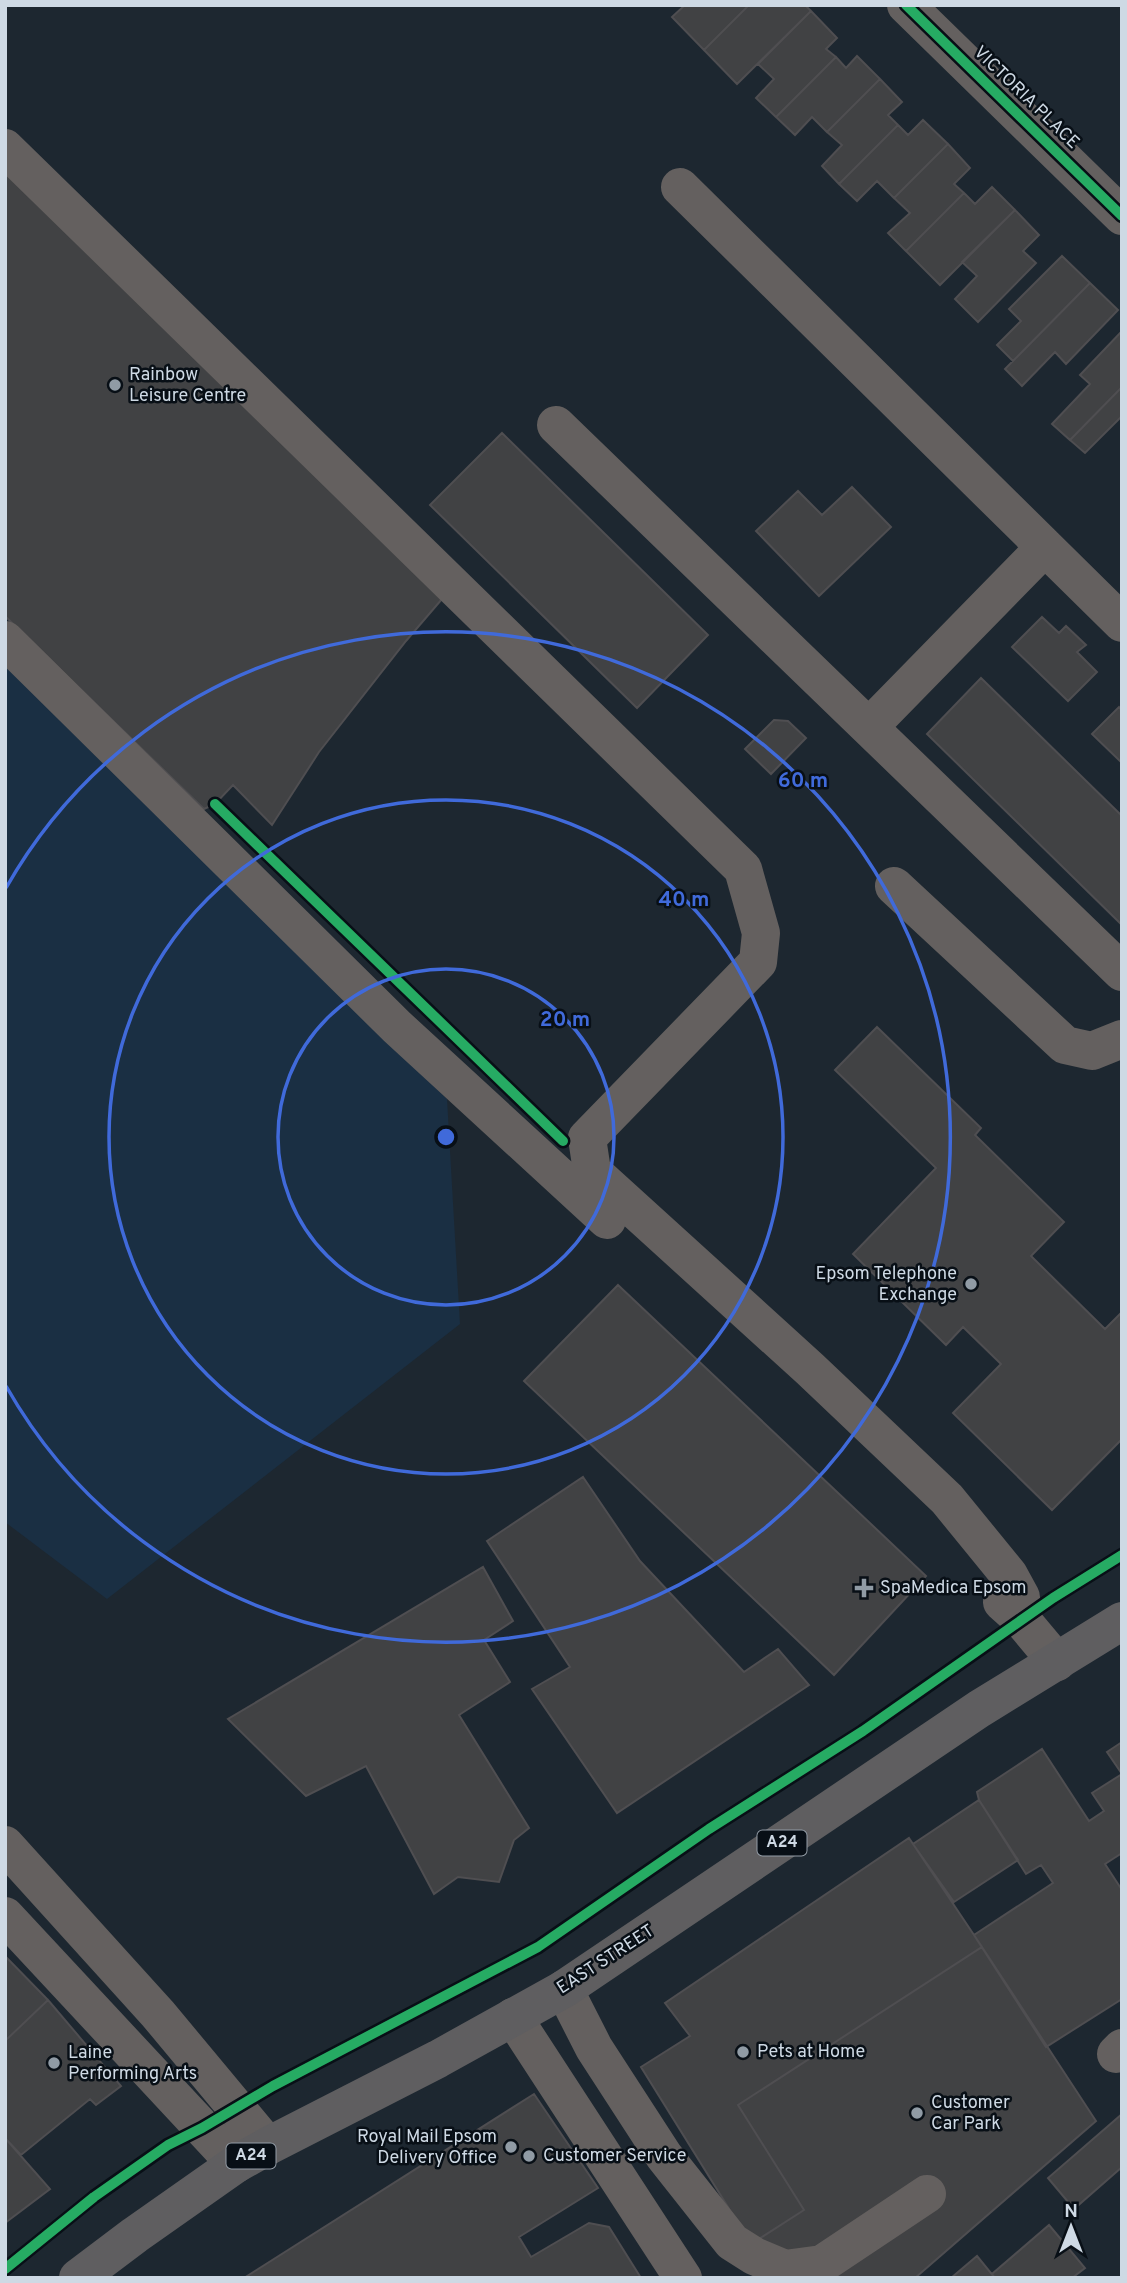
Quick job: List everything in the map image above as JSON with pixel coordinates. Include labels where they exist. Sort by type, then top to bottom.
[{"type":"highway","name":"EAST STREET","points":[[78,2278],[135,2235],[252,2155],[564,1989],[979,1709],[1122,1621]]},
{"type":"street","name":"VICTORIA PLACE","points":[[906,5],[1122,216]]},
{"type":"street","points":[[5,148],[743,869],[761,933],[758,962],[587,1138],[592,1171],[810,1369],[947,1499],[1009,1575],[1021,1597],[1021,1619]]},
{"type":"street","points":[[680,187],[1122,623]]},
{"type":"street","points":[[556,425],[1122,972]]},
{"type":"street","points":[[869,727],[1045,547]]},
{"type":"street","points":[[5,640],[397,1027],[930,1513],[1001,1601],[1021,1619],[1057,1662]]},
{"type":"street","points":[[894,886],[1065,1045],[1092,1051],[1122,1039]]},
{"type":"street","points":[[5,1845],[158,2014],[252,2155]]},
{"type":"street","points":[[5,1916],[252,2155]]},
{"type":"street","points":[[564,1989],[594,2048],[664,2156],[732,2242],[754,2256],[785,2269],[822,2264],[927,2194]]},
{"type":"street","points":[[513,2017],[683,2278]]},
{"type":"shaded area","points":[[5,665],[447,1099],[460,1324],[107,1599],[5,1522]]},
{"type":"building","points":[[685,5],[749,5],[704,50],[672,17]]},
{"type":"building","points":[[749,5],[805,5],[811,11],[737,84],[704,50]]},
{"type":"building","points":[[811,11],[837,38],[826,49],[836,57],[776,117],[756,98],[774,79],[758,64]]},
{"type":"building","points":[[857,56],[880,79],[827,132],[812,117],[795,135],[776,117],[836,57],[846,68]]},
{"type":"building","points":[[880,79],[902,102],[888,115],[898,125],[839,184],[822,166],[842,145],[827,132]]},
{"type":"building","points":[[923,120],[948,144],[894,198],[877,181],[857,201],[839,184],[898,125],[908,135]]},
{"type":"building","points":[[948,144],[970,168],[954,184],[964,193],[906,251],[888,233],[910,213],[894,198]]},
{"type":"building","name":"Rainbow Leisure Centre","points":[[5,171],[442,599],[319,752],[272,825],[233,785],[215,804],[204,809],[5,616]]},
{"type":"building","points":[[992,187],[1015,210],[940,285],[906,251],[964,193],[975,204]]},
{"type":"building","points":[[1015,210],[1039,235],[1023,251],[1036,263],[978,322],[955,299],[977,276],[962,262]]},
{"type":"building","points":[[1062,256],[1090,283],[1013,361],[997,345],[1021,321],[1009,309]]},
{"type":"building","points":[[1090,283],[1118,310],[1066,364],[1055,352],[1022,386],[1005,369]]},
{"type":"building","points":[[1122,331],[1122,387],[1070,440],[1052,424],[1090,384],[1080,375]]},
{"type":"building","points":[[1122,387],[1122,420],[1120,418],[1085,453],[1070,440]]},
{"type":"building","points":[[502,433],[708,635],[637,708],[430,505]]},
{"type":"building","points":[[852,487],[891,527],[819,596],[756,531],[798,491],[822,515]]},
{"type":"building","points":[[1042,617],[1059,633],[1066,626],[1086,645],[1077,652],[1097,672],[1068,701],[1012,647]]},
{"type":"building","points":[[981,678],[1122,816],[1122,925],[927,734]]},
{"type":"building","points":[[1119,707],[1122,711],[1122,763],[1092,734]]},
{"type":"building","points":[[774,720],[788,721],[806,738],[771,774],[745,749]]},
{"type":"building","name":"Epsom Telephone Exchange","points":[[877,1027],[981,1128],[975,1135],[1064,1222],[1031,1256],[1105,1329],[1122,1312],[1122,1439],[1052,1510],[953,1413],[1001,1364],[963,1327],[946,1345],[853,1254],[936,1168],[835,1070]]},
{"type":"building","points":[[618,1285],[926,1576],[834,1675],[524,1381]]},
{"type":"building","points":[[583,1477],[640,1561],[744,1672],[778,1649],[809,1685],[617,1813],[532,1689],[570,1667],[487,1541]]},
{"type":"building","points":[[483,1567],[513,1621],[484,1640],[510,1682],[459,1715],[529,1828],[514,1840],[499,1882],[458,1877],[434,1894],[366,1766],[306,1796],[228,1719]]},
{"type":"building","points":[[1122,1742],[1122,1774],[1107,1752]]},
{"type":"building","points":[[1042,1749],[1089,1821],[1104,1811],[1092,1793],[1122,1774],[1122,1853],[1105,1864],[1122,1890],[1122,1999],[1046,2047],[974,1935],[1053,1883],[1041,1865],[1026,1874],[979,1800],[977,1792]]},
{"type":"building","points":[[979,1800],[1018,1860],[954,1902],[913,1844]]},
{"type":"building","name":"Pets at Home","points":[[909,1838],[982,1947],[738,2105],[804,2210],[751,2244],[641,2067],[690,2036],[665,2003]]},
{"type":"building","name":"Customer Car Park","points":[[982,1947],[1096,2121],[915,2278],[764,2278],[751,2244],[804,2210],[738,2105]]},
{"type":"building","points":[[5,1956],[48,2000],[5,2041]]},
{"type":"building","name":"Laine Performing Arts","points":[[48,2000],[121,2086],[96,2105],[90,2099],[21,2155],[5,2138],[5,2041]]},
{"type":"building","name":"Royal Mail Epsom Delivery Office","points":[[534,2094],[598,2188],[519,2237],[531,2257],[589,2223],[609,2227],[641,2278],[244,2278]]},
{"type":"building","points":[[1122,2114],[1122,2167],[1074,2209],[1048,2178]]},
{"type":"building","points":[[5,2138],[50,2189],[5,2223]]},
{"type":"building","points":[[1049,2225],[1085,2268],[1072,2278],[995,2278],[992,2274]]},
{"type":"building","points":[[977,2256],[995,2278],[951,2278]]},
{"type":"cycle path","points":[[906,5],[1122,216]]},
{"type":"cycle path","points":[[215,804],[563,1141]]},
{"type":"cycle path","points":[[5,2269],[94,2197],[168,2145],[273,2086],[538,1947],[709,1829],[863,1731],[1053,1598],[1122,1555]]},
{"type":"place","name":"Rainbow Leisure Centre","points":[[115,385]]},
{"type":"place","name":"Epsom Telephone Exchange","points":[[971,1284]]},
{"type":"place","name":"SpaMedica Epsom","points":[[864,1588]]},
{"type":"place","name":"Pets at Home","points":[[743,2052]]},
{"type":"place","name":"Laine Performing Arts","points":[[54,2063]]},
{"type":"place","name":"Customer Car Park","points":[[917,2113]]},
{"type":"place","name":"Royal Mail Epsom Delivery Office","points":[[511,2147]]},
{"type":"place","name":"Customer Service","points":[[529,2156]]}]
